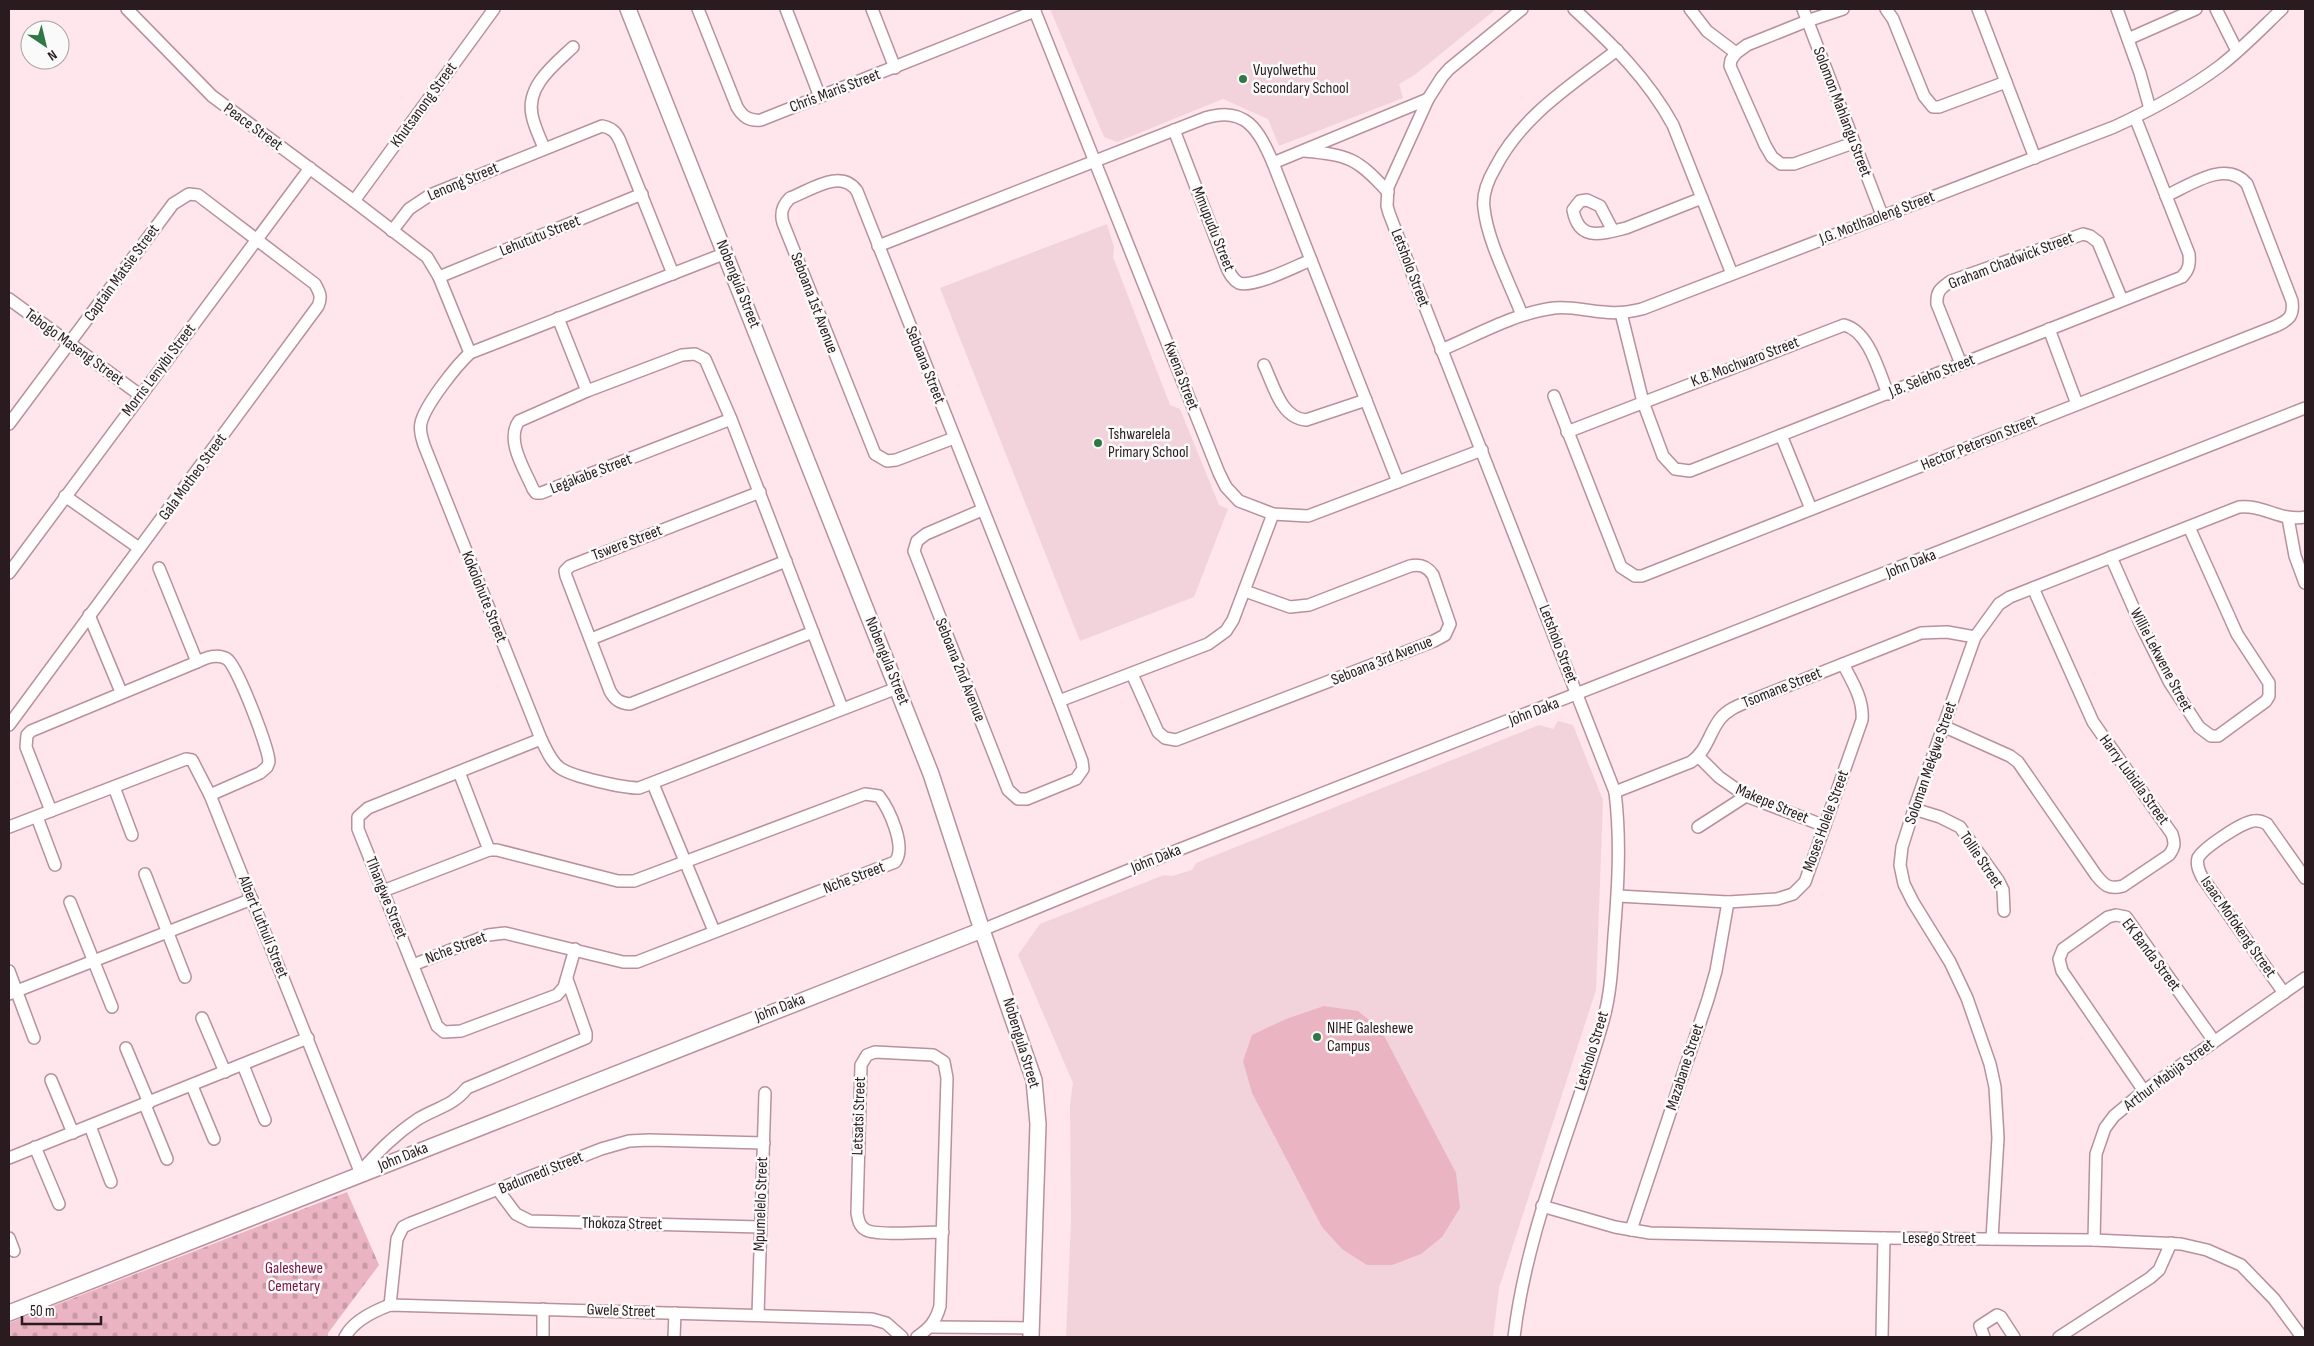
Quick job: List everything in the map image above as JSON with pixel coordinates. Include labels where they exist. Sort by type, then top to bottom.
[{"type":"street","name":"Peace Street","points":[[127,9],[212,96],[392,231]]},
{"type":"street","name":"Khutsanong Street","points":[[354,201],[494,9]]},
{"type":"street","name":"Nobengula Street","points":[[628,9],[931,774],[1034,1080],[1038,1102],[1031,1333]]},
{"type":"street","name":"Chris Maris Street","points":[[698,9],[737,107],[743,116],[754,120],[761,120],[820,98],[1035,10]]},
{"type":"street","points":[[786,9],[820,98]]},
{"type":"street","points":[[872,9],[895,68]]},
{"type":"street","name":"Letsholo Street","points":[[1514,1337],[1517,1313],[1542,1206],[1603,1021],[1610,988],[1618,896],[1618,833],[1615,792],[1389,213],[1388,192],[1428,99],[1436,85],[1449,69],[1522,9]]},
{"type":"street","points":[[1574,9],[1617,50],[1655,94],[1666,111],[1732,274]]},
{"type":"street","points":[[1690,9],[1707,32],[1736,53]]},
{"type":"street","name":"Solomon Mahlangu Street","points":[[1803,9],[1882,216]]},
{"type":"street","points":[[1843,9],[1807,20],[1747,45],[1736,53],[1731,60],[1730,66],[1766,146],[1772,157],[1781,164],[1794,164],[1853,143]]},
{"type":"street","points":[[1886,9],[1893,18],[1924,96],[1933,107],[1939,107],[2006,82]]},
{"type":"street","points":[[1978,9],[2035,158]]},
{"type":"street","points":[[2117,9],[2150,109]]},
{"type":"street","points":[[2128,39],[2196,9]]},
{"type":"street","points":[[2216,9],[2237,51]]},
{"type":"street","name":"J.G. Motlhaoleng Street","points":[[1441,350],[1522,315],[1556,308],[1621,313],[1642,309],[2035,158],[2135,117],[2209,74],[2282,9]]},
{"type":"street","name":"Kwena Street","points":[[1035,10],[1226,487],[1239,501],[1273,514],[1308,516],[1482,450]]},
{"type":"street","points":[[544,148],[532,117],[532,96],[551,68],[573,47]]},
{"type":"street","points":[[1522,315],[1486,220],[1484,195],[1490,176],[1503,151],[1526,122],[1617,50]]},
{"type":"street","points":[[1273,163],[1428,99]]},
{"type":"street","points":[[878,246],[1214,115],[1231,115],[1248,122],[1258,131],[1273,163],[1398,482]]},
{"type":"street","name":"J.B. Seleho Street","points":[[1621,313],[1643,402],[1663,456],[1675,469],[1690,471],[2177,280],[2188,272],[2190,263],[2188,254],[2135,117]]},
{"type":"street","name":"Lenong Street","points":[[392,231],[409,209],[421,199],[595,128],[602,126],[610,127],[616,132],[620,141],[673,274]]},
{"type":"street","name":"Mmupudu Street","points":[[1174,130],[1227,268],[1234,279],[1240,283],[1258,281],[1311,260]]},
{"type":"street","points":[[1302,151],[1338,154],[1356,161],[1388,192]]},
{"type":"street","name":"Morris Lenyibi Street","points":[[9,573],[310,168]]},
{"type":"street","name":"Hector Peterson Street","points":[[1554,396],[1621,567],[1635,576],[1642,576],[2276,326],[2291,318],[2293,310],[2292,301],[2247,184],[2242,177],[2226,172],[2217,174],[2166,196]]},
{"type":"street","name":"Seboana 1st Avenue","points":[[878,246],[857,191],[850,182],[834,180],[790,198],[785,203],[781,216],[782,223],[875,454],[887,461],[896,460],[954,438]]},
{"type":"street","name":"Captain Matsie Street","points":[[9,424],[173,204],[180,198],[189,194],[198,195],[257,239]]},
{"type":"street","name":"Lehututu Street","points":[[438,277],[642,194]]},
{"type":"street","points":[[1613,232],[1702,198]]},
{"type":"street","points":[[392,231],[427,257],[438,277],[470,354]]},
{"type":"street","name":"Graham Chadwick Street","points":[[1962,364],[1937,304],[1936,294],[1940,288],[1951,281],[2083,234],[2090,236],[2098,242],[2122,300]]},
{"type":"street","name":"Gala Motheo Street","points":[[9,725],[321,300],[321,295],[315,284],[257,239]]},
{"type":"street","name":"Seboana Street","points":[[878,246],[1059,701],[1082,762],[1083,769],[1080,775]]},
{"type":"street","name":"Kokolohute Street","points":[[726,253],[470,354],[455,368],[424,415],[420,430],[541,740],[553,762],[566,771],[623,788],[639,788],[897,688]]},
{"type":"street","name":"Tebogo Maseng Street","points":[[9,299],[140,395]]},
{"type":"street","points":[[558,318],[587,391]]},
{"type":"street","name":"K.B. Mochwaro Street","points":[[1568,432],[1844,325],[1856,329],[1865,340],[1888,394]]},
{"type":"street","points":[[2049,329],[2077,404]]},
{"type":"street","name":"Legakabe Street","points":[[731,419],[536,493],[513,434],[516,425],[529,415],[682,355],[695,354],[701,356],[708,362],[731,419],[842,708]]},
{"type":"street","points":[[1264,365],[1285,409],[1290,415],[1298,419],[1306,420],[1366,400]]},
{"type":"street","name":"John Daka","points":[[9,1313],[360,1173],[982,930],[1178,850],[1578,695],[2305,408]]},
{"type":"street","points":[[1782,435],[1811,509]]},
{"type":"street","name":"Tswere Street","points":[[760,492],[566,568],[566,576],[613,696],[623,703],[630,704],[813,632]]},
{"type":"street","points":[[65,496],[140,548]]},
{"type":"street","name":"Soloman Mekgwe Street","points":[[1992,1239],[1998,1138],[1995,1087],[1990,1064],[1967,998],[1950,962],[1922,921],[1904,884],[1900,865],[1902,847],[1914,809],[1975,637],[1999,604],[2033,588],[2239,507],[2248,506],[2288,518],[2305,517]]},
{"type":"street","name":"Seboana 2nd Avenue","points":[[982,510],[921,537],[915,545],[914,551],[918,566],[1008,790],[1018,799],[1027,799],[1076,779],[1080,775]]},
{"type":"street","points":[[1059,701],[1208,644],[1226,631],[1233,620],[1245,591],[1273,514]]},
{"type":"street","points":[[2288,518],[2295,556],[2305,583]]},
{"type":"street","name":"Willie Lekwene Street","points":[[2111,558],[2170,683],[2199,727],[2211,736],[2218,736],[2266,701],[2270,688],[2269,682],[2237,634],[2189,527]]},
{"type":"street","points":[[591,639],[786,561]]},
{"type":"street","name":"Seboana 3rd Avenue","points":[[1132,674],[1158,732],[1165,738],[1176,740],[1434,641],[1445,635],[1450,624],[1433,574],[1429,569],[1420,565],[1410,566],[1309,606],[1298,608],[1290,608],[1245,591]]},
{"type":"street","points":[[159,568],[197,662]]},
{"type":"street","name":"Harry Lubidla Street","points":[[1943,726],[2010,756],[2018,762],[2096,875],[2108,887],[2123,886],[2174,849],[2175,841],[2172,834],[2093,722],[2033,588]]},
{"type":"street","points":[[89,615],[121,692]]},
{"type":"street","name":"Tsomane Street","points":[[1698,757],[1716,725],[1730,710],[1922,633],[1947,632],[1975,637]]},
{"type":"street","points":[[51,811],[26,747],[27,735],[37,727],[121,692],[197,662],[220,656],[232,663],[249,702],[269,759],[267,767],[260,773],[210,795]]},
{"type":"street","name":"Moses Holele Street","points":[[1618,896],[1728,902],[1777,899],[1793,894],[1805,882],[1862,713],[1859,698],[1843,664]]},
{"type":"street","name":"Tlhangwe Street","points":[[541,740],[368,808],[358,818],[358,829],[437,1026],[444,1032],[451,1033],[552,998],[561,992],[567,979],[575,949]]},
{"type":"street","points":[[1615,792],[1679,768],[1698,757]]},
{"type":"street","name":"Makepe Street","points":[[1698,757],[1719,777],[1746,796],[1825,826]]},
{"type":"street","name":"Albert Luthuli Street","points":[[9,827],[186,759],[195,763],[210,795],[308,1038],[360,1173]]},
{"type":"street","points":[[383,890],[489,850],[459,772]]},
{"type":"street","points":[[653,784],[714,931]]},
{"type":"street","points":[[114,787],[132,835]]},
{"type":"street","name":"Nche Street","points":[[412,965],[497,933],[575,949],[622,962],[637,962],[895,862],[899,857],[900,850],[899,840],[879,796],[865,794],[646,878],[626,882],[497,850],[489,850]]},
{"type":"street","points":[[1698,826],[1746,796]]},
{"type":"street","name":"Tollie Street","points":[[1914,809],[1940,816],[1960,827],[1998,880],[2003,890],[2004,911]]},
{"type":"street","points":[[37,817],[55,865]]},
{"type":"street","name":"Isaac Mofokeng Street","points":[[2284,993],[2202,877],[2198,858],[2203,852],[2240,826],[2254,820],[2262,821],[2267,824],[2305,878]]},
{"type":"street","points":[[145,874],[185,977]]},
{"type":"street","points":[[13,992],[252,899]]},
{"type":"street","points":[[70,902],[112,1007]]},
{"type":"street","name":"Mazabane Street","points":[[1631,1230],[1708,999],[1716,971],[1728,902]]},
{"type":"street","name":"EK Banda Street","points":[[2144,1091],[2062,971],[2059,959],[2064,948],[2108,917],[2116,915],[2126,917],[2214,1041]]},
{"type":"street","points":[[9,971],[13,992],[34,1038]]},
{"type":"street","name":"Arthur Mabija Street","points":[[2094,1240],[2095,1168],[2099,1141],[2114,1116],[2144,1091],[2305,978]]},
{"type":"street","points":[[360,1173],[388,1140],[420,1118],[458,1099],[467,1088],[586,1038],[586,1033],[567,979]]},
{"type":"street","points":[[202,1018],[225,1072]]},
{"type":"street","points":[[9,1158],[308,1038]]},
{"type":"street","points":[[126,1048],[167,1159]]},
{"type":"street","name":"Letsatsi Street","points":[[931,1327],[937,1317],[940,1306],[947,1078],[944,1062],[933,1055],[875,1052],[867,1055],[861,1065],[858,1222],[862,1227],[872,1232],[942,1232]]},
{"type":"street","points":[[243,1065],[265,1120]]},
{"type":"street","points":[[51,1080],[73,1133]]},
{"type":"street","points":[[192,1086],[214,1139]]},
{"type":"street","name":"Mpumelelo Street","points":[[758,1315],[765,1093]]},
{"type":"street","points":[[90,1126],[111,1182]]},
{"type":"street","name":"Badumedi Street","points":[[390,1306],[397,1239],[403,1227],[601,1149],[628,1141],[764,1143]]},
{"type":"street","points":[[35,1147],[59,1204]]},
{"type":"street","name":"Thokoza Street","points":[[498,1190],[516,1214],[530,1221],[760,1227]]},
{"type":"street","name":"Lesego Street","points":[[1542,1206],[1631,1230],[1650,1233],[2094,1240],[2171,1243],[2207,1250],[2241,1265],[2274,1300],[2302,1337]]},
{"type":"street","points":[[9,1238],[14,1251]]},
{"type":"street","points":[[1882,1337],[1884,1238]]},
{"type":"street","points":[[2059,1337],[2150,1278],[2159,1270],[2171,1243]]},
{"type":"street","name":"Gwele Street","points":[[345,1337],[366,1316],[390,1306],[872,1319],[886,1323],[902,1337]]},
{"type":"street","points":[[543,1337],[544,1309]]},
{"type":"street","points":[[674,1337],[675,1313]]},
{"type":"street","points":[[1984,1337],[1980,1326],[1997,1315],[2001,1317],[2014,1337]]},
{"type":"street","points":[[917,1337],[931,1327],[1031,1333]]},
{"type":"shaded area","name":"Vuyolwethu Secondary School","points":[[1050,9],[1496,9],[1416,74],[1399,84],[1403,98],[1279,146],[1268,119],[1223,99],[1117,142],[1104,137]]},
{"type":"shaded area","name":"Tshwarelela Primary School","points":[[1107,224],[1114,247],[1113,257],[1170,405],[1180,409],[1219,505],[1228,509],[1194,597],[1080,641],[940,288]]},
{"type":"shaded area","name":"NIHE Galeshewe Campus","points":[[1558,721],[1573,725],[1603,800],[1596,990],[1499,1288],[1493,1337],[1066,1337],[1071,1221],[1070,1105],[1073,1083],[1018,955],[1040,924],[1164,875],[1172,876],[1192,870],[1196,863],[1539,725],[1553,729]]},
{"type":"green space","points":[[1324,1006],[1358,1011],[1381,1030],[1456,1173],[1460,1208],[1442,1237],[1421,1254],[1392,1265],[1367,1265],[1342,1249],[1322,1227],[1252,1093],[1243,1061],[1252,1035],[1286,1019]]},
{"type":"green space","name":"Galeshewe Cemetary","points":[[347,1192],[379,1265],[328,1333],[328,1337],[9,1337],[9,1323]]},
{"type":"place","name":"Vuyolwethu Secondary School","points":[[1243,79]]},
{"type":"place","name":"Tshwarelela Primary School","points":[[1098,443]]},
{"type":"place","name":"NIHE Galeshewe Campus","points":[[1317,1037]]}]
